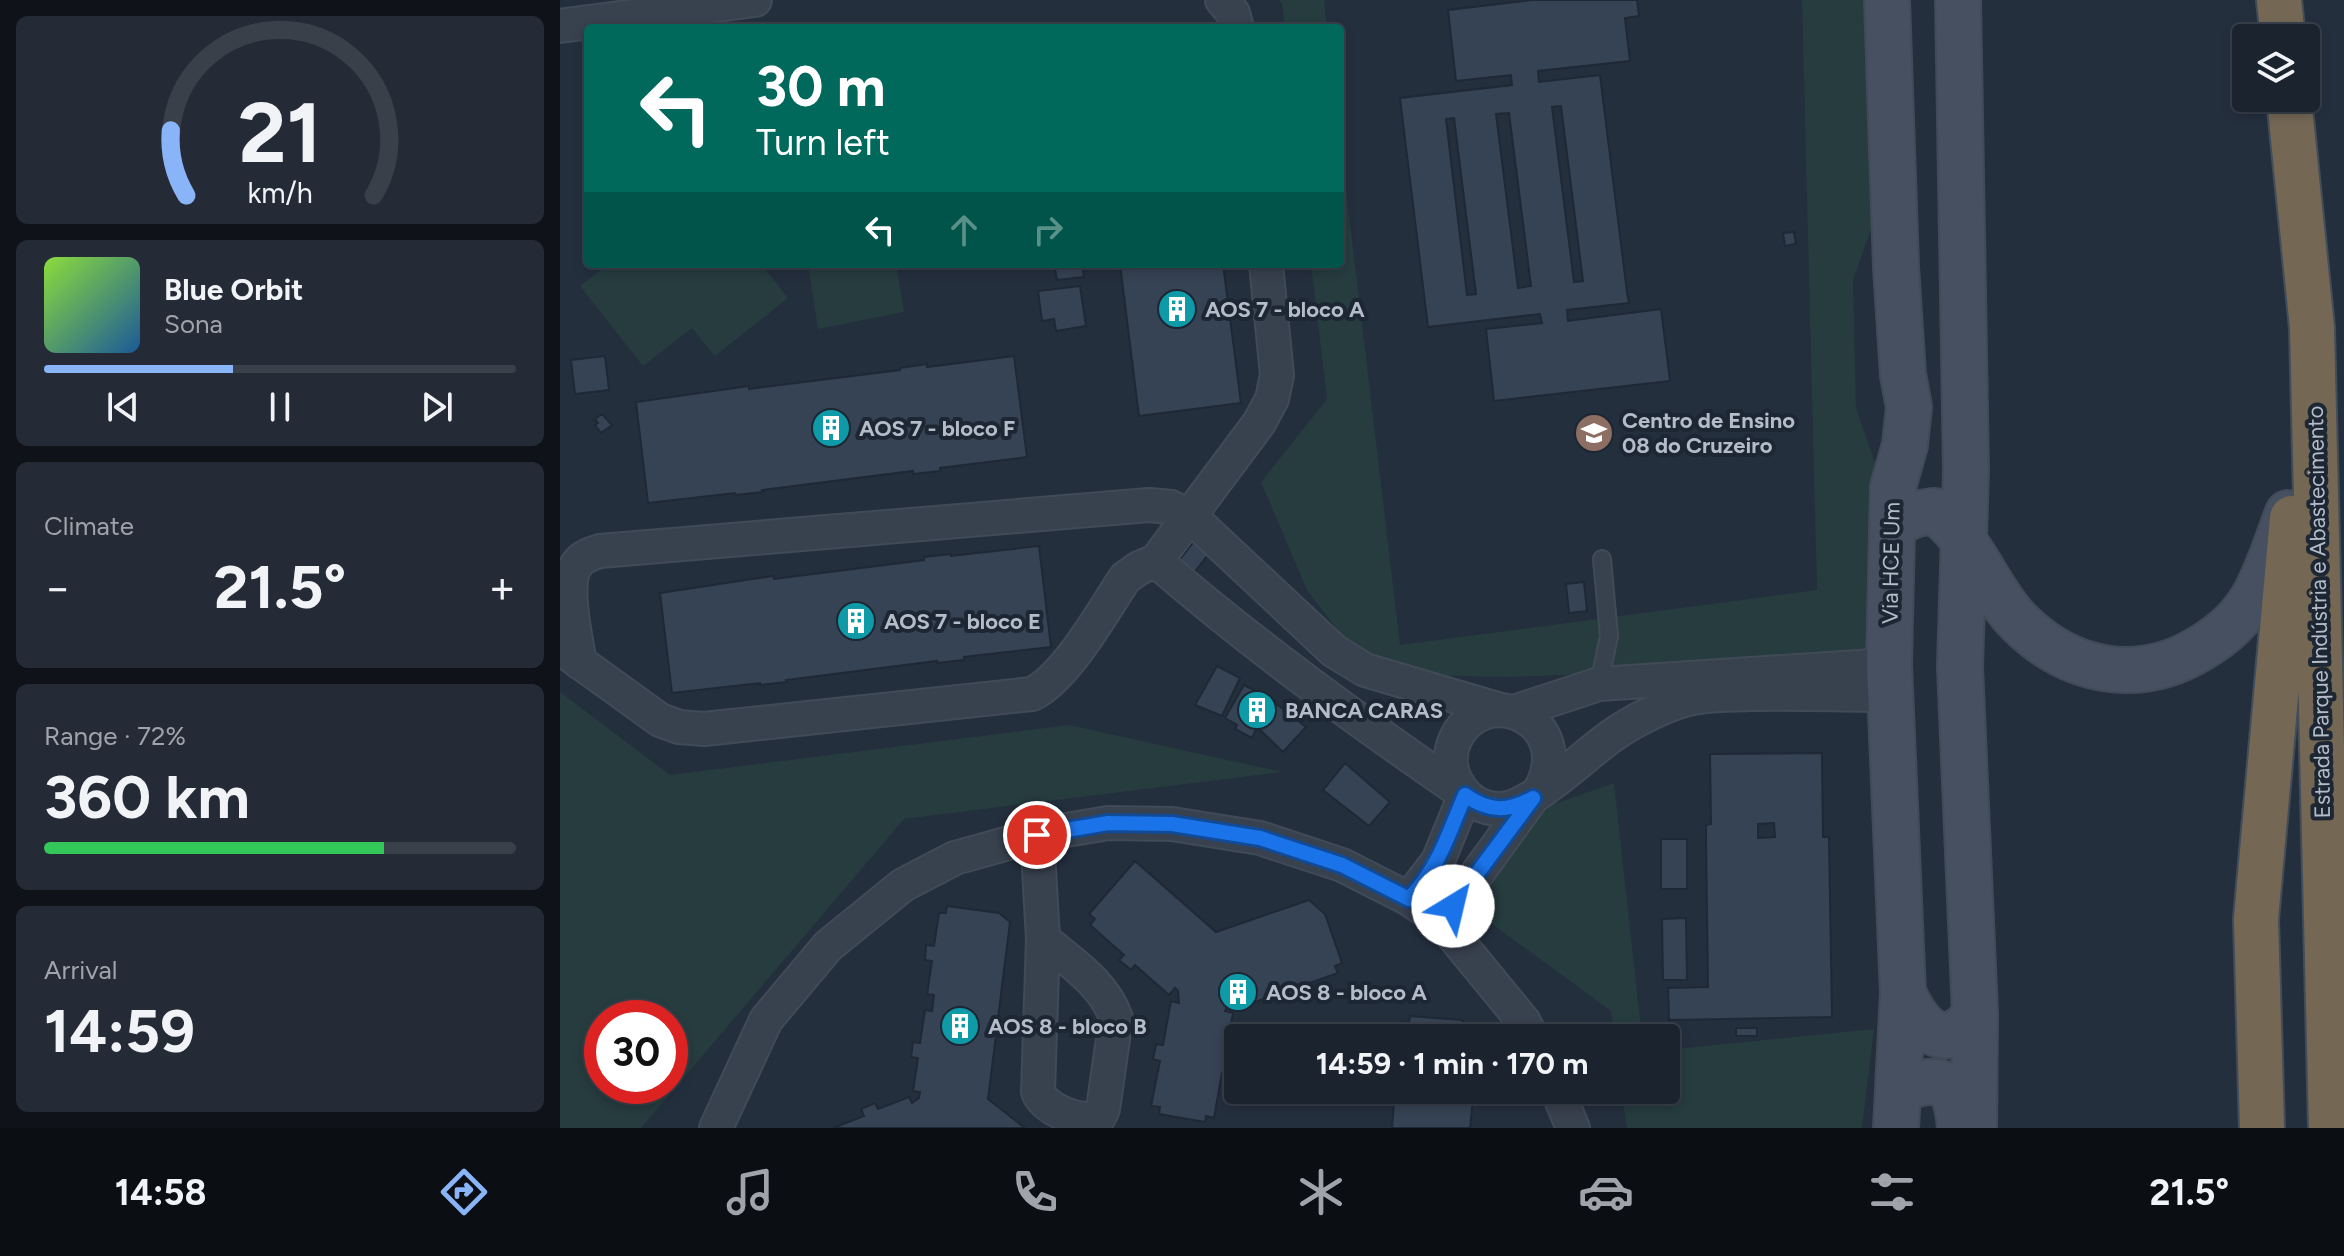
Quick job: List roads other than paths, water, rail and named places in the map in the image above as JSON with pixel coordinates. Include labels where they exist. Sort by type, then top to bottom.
[{"type":"highway","points":[[2279,0],[2282,24]]},
{"type":"highway","name":"Estrada Parque Indústria e Abastecimento","points":[[2290,112],[2312,328],[2335,1107]]},
{"type":"highway","points":[[2262,1128],[2256,919],[2312,328]]},
{"type":"main road","name":"Via HCE Um","points":[[1887,0],[1896,267],[1903,375],[1909,407],[1905,445],[1893,487],[1889,680],[1903,993],[1897,1109]]},
{"type":"main road","points":[[1958,0],[1966,470],[1960,667],[1975,1014],[1974,1128]]},
{"type":"main road","points":[[1896,267],[1907,289],[1918,299],[1942,301],[1963,289]]},
{"type":"main road","points":[[1892,524],[1916,514],[1934,511],[1951,525],[2018,621],[2062,655],[2111,670],[2146,671],[2179,662],[2222,635],[2253,598],[2294,499]]},
{"type":"main road","points":[[1903,993],[1918,1020],[1930,1032],[1939,1035],[1954,1033],[1968,1024],[1975,1014]]},
{"type":"main road","points":[[1897,1109],[1923,1081],[1940,1082],[1952,1091],[1959,1110],[1960,1128]]},
{"type":"street","points":[[560,26],[755,0]]},
{"type":"street","points":[[1222,0],[1233,13],[1236,24]]},
{"type":"street","points":[[1266,268],[1277,361],[1272,399],[1259,423],[1191,517],[1156,561],[1125,578],[1060,673],[1047,687],[1032,694],[704,729],[679,727],[660,720],[570,656],[569,583],[581,559],[600,551],[1149,505],[1171,507],[1191,517],[1334,651],[1365,670],[1508,711],[1529,719],[1541,730],[1548,745],[1550,762],[1547,778],[1442,922]]},
{"type":"street","points":[[1156,561],[1217,613],[1360,722],[1480,805],[1498,810],[1517,807],[1615,733],[1684,700],[1716,695],[1825,693],[1889,680]]},
{"type":"street","points":[[1256,641],[1287,607]]},
{"type":"street","points":[[1409,899],[1438,861],[1464,794],[1451,768],[1451,753],[1455,739],[1474,718],[1599,684],[1889,680]]},
{"type":"street","points":[[716,1128],[766,1020],[828,946],[903,885],[955,858],[1037,835],[1108,823],[1172,824],[1260,838],[1342,865],[1409,899],[1442,922],[1525,1024]]},
{"type":"street","points":[[1037,835],[1043,939],[1038,1092],[1042,1101],[1050,1107],[1086,1120],[1093,1119],[1099,1117],[1103,1109],[1116,1018],[1102,990],[1043,939]]},
{"type":"street","points":[[1563,1104],[1573,1128]]},
{"type":"lane","points":[[1599,684],[1609,636],[1602,559]]},
{"type":"place","name":"AOS 7 - bloco A","points":[[1177,309]]},
{"type":"place","name":"AOS 7 - bloco F","points":[[831,428]]},
{"type":"place","name":"Centro de Ensino 08 do Cruzeiro","points":[[1594,433]]},
{"type":"place","name":"AOS 7 - bloco E","points":[[856,621]]},
{"type":"place","name":"BANCA CARAS","points":[[1257,710]]},
{"type":"place","name":"AOS 8 - bloco A","points":[[1238,992]]},
{"type":"place","name":"AOS 8 - bloco B","points":[[960,1026]]}]
